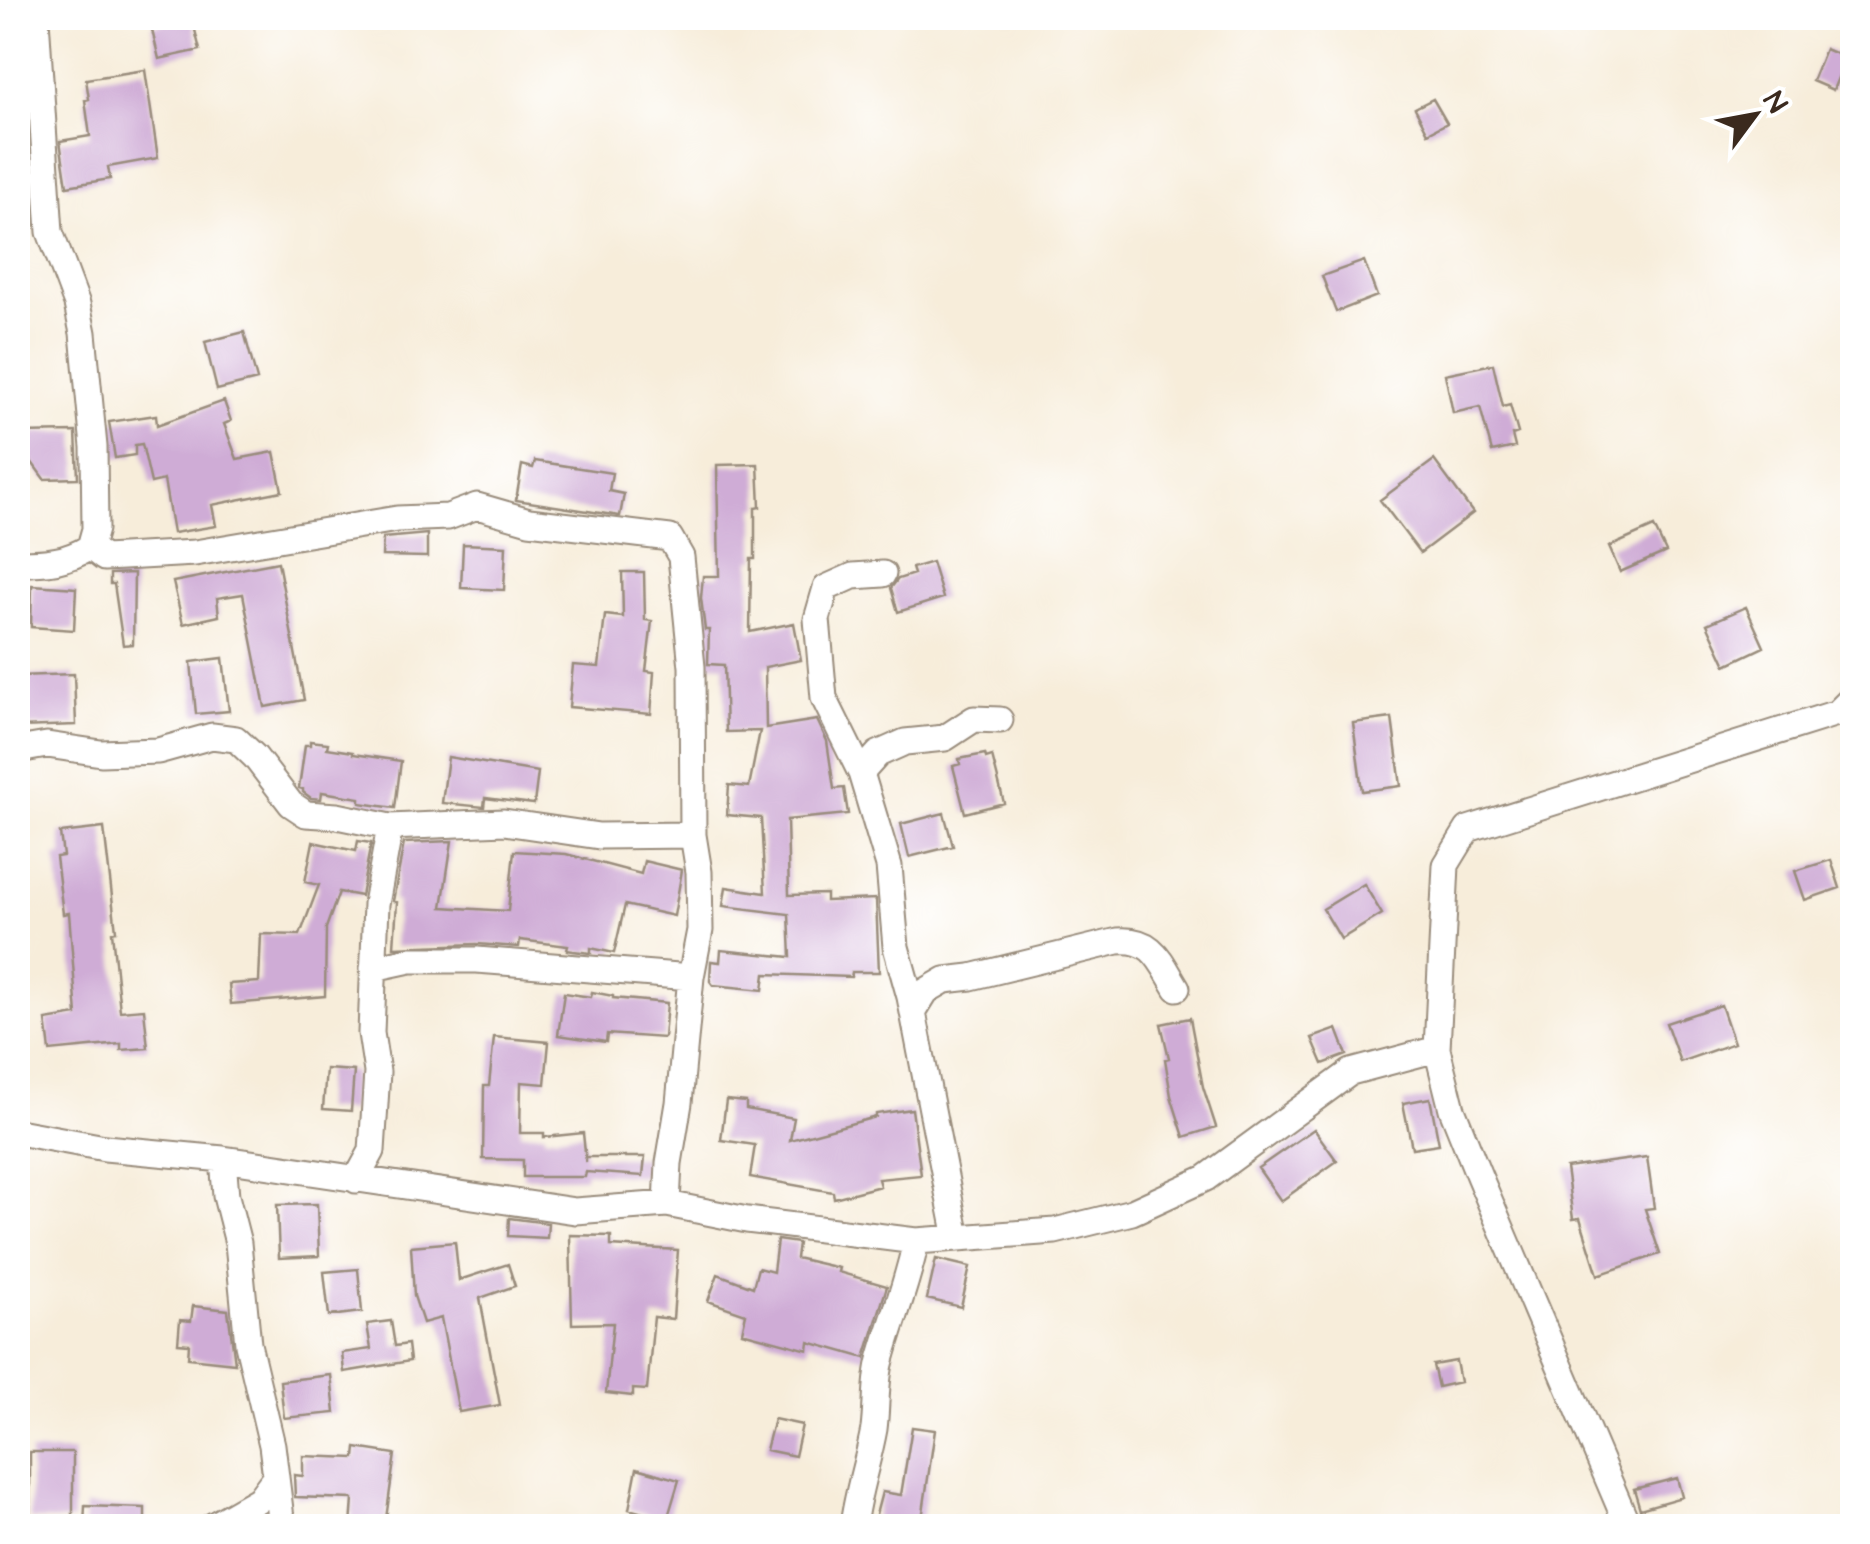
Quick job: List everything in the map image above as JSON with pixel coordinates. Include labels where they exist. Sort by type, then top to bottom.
[{"type":"street","points":[[18,563],[52,563],[74,557],[90,547],[95,529],[94,447],[83,332],[77,304],[50,232],[36,18]]},
{"type":"street","points":[[90,547],[104,558],[195,553],[381,522],[448,517],[478,506],[529,521],[670,538],[681,557],[692,667],[693,835],[699,872],[700,930],[690,977],[667,1204]]},
{"type":"street","points":[[883,574],[853,576],[826,588],[817,619],[824,698],[861,772],[888,866],[896,946],[913,1012],[956,1238]]},
{"type":"street","points":[[1628,1526],[1452,1109],[1437,1049],[1446,864],[1468,829],[1837,713],[1852,698]]},
{"type":"street","points":[[861,772],[878,754],[905,742],[945,738],[974,719],[1000,720]]},
{"type":"street","points":[[18,750],[47,744],[101,752],[158,751],[212,736],[236,738],[291,804],[306,814],[390,826],[504,822],[599,836],[693,835]]},
{"type":"street","points":[[356,1180],[372,1151],[377,1072],[371,1033],[376,904],[390,826]]},
{"type":"street","points":[[913,1012],[926,991],[945,980],[971,978],[1118,940],[1137,939],[1152,948],[1177,988]]},
{"type":"street","points":[[373,968],[410,960],[476,960],[690,977]]},
{"type":"street","points":[[18,1132],[105,1148],[223,1159],[575,1212],[667,1204],[746,1220],[916,1241],[1055,1231],[1132,1212],[1206,1178],[1351,1072],[1437,1049]]},
{"type":"street","points":[[223,1159],[226,1196],[238,1243],[248,1344],[272,1445],[282,1526]]},
{"type":"street","points":[[853,1526],[874,1428],[879,1365],[916,1241]]},
{"type":"street","points":[[212,1526],[259,1499],[276,1476]]},
{"type":"building","points":[[192,18],[200,50],[159,59],[151,26]]},
{"type":"building","points":[[1825,49],[1846,58],[1833,90],[1812,81]]},
{"type":"building","points":[[145,70],[158,158],[108,167],[110,179],[67,186],[60,141],[90,136],[86,79]]},
{"type":"building","points":[[1433,99],[1447,123],[1428,133],[1415,108]]},
{"type":"building","points":[[1364,261],[1377,296],[1336,312],[1322,276]]},
{"type":"building","points":[[244,332],[257,380],[217,390],[205,342]]},
{"type":"building","points":[[1493,364],[1503,407],[1510,405],[1518,433],[1512,435],[1515,447],[1492,452],[1480,407],[1453,413],[1445,374]]},
{"type":"building","points":[[224,401],[231,421],[224,424],[237,459],[274,452],[282,491],[212,505],[216,526],[173,533],[164,480],[151,483],[142,444],[135,445],[135,455],[115,458],[109,422],[156,415],[157,425]]},
{"type":"building","points":[[76,432],[78,478],[44,479],[18,443],[18,433]]},
{"type":"building","points":[[1434,460],[1473,513],[1420,553],[1380,500]]},
{"type":"building","points":[[535,461],[612,473],[609,491],[624,494],[620,516],[516,500],[522,465],[533,468]]},
{"type":"building","points":[[758,464],[760,507],[755,508],[750,632],[794,623],[801,660],[765,667],[766,728],[817,720],[827,741],[834,789],[844,788],[848,814],[787,820],[789,895],[826,894],[826,901],[876,899],[879,972],[852,972],[851,977],[765,974],[763,990],[713,985],[710,981],[711,961],[720,962],[721,950],[791,957],[789,914],[723,906],[726,887],[765,893],[761,818],[727,815],[729,785],[749,787],[760,731],[726,732],[724,665],[708,664],[709,630],[705,630],[701,598],[703,576],[719,576],[717,465]]},
{"type":"building","points":[[1654,527],[1666,552],[1620,572],[1609,547]]},
{"type":"building","points":[[427,534],[427,557],[382,556],[383,538]]},
{"type":"building","points":[[463,544],[506,546],[504,590],[461,588]]},
{"type":"building","points":[[278,562],[304,700],[265,707],[243,594],[217,598],[219,616],[183,624],[173,582]]},
{"type":"building","points":[[932,562],[943,598],[898,612],[891,588],[898,579],[914,574],[912,568]]},
{"type":"building","points":[[622,572],[644,572],[645,620],[652,621],[646,671],[654,672],[651,714],[569,707],[573,665],[599,667],[605,615],[623,617]]},
{"type":"building","points":[[134,573],[133,644],[123,645],[110,574]]},
{"type":"building","points":[[32,585],[76,588],[74,630],[31,627]]},
{"type":"building","points":[[1746,607],[1764,647],[1726,665],[1707,624]]},
{"type":"building","points":[[223,658],[229,711],[196,714],[191,662]]},
{"type":"building","points":[[74,674],[76,725],[19,727],[18,676]]},
{"type":"building","points":[[1392,718],[1401,786],[1362,791],[1353,723]]},
{"type":"building","points":[[310,741],[328,743],[327,748],[353,754],[401,761],[395,808],[322,792],[321,799],[311,798],[303,792],[299,788],[305,745],[310,745]]},
{"type":"building","points":[[985,754],[986,758],[992,756],[1004,803],[965,813],[953,766],[960,764],[959,759]]},
{"type":"building","points":[[448,757],[538,772],[534,804],[485,798],[484,807],[442,803]]},
{"type":"building","points":[[944,813],[953,846],[909,857],[901,824]]},
{"type":"building","points":[[104,828],[120,1011],[144,1009],[148,1048],[121,1050],[121,1044],[50,1051],[46,1020],[77,1015],[69,913],[63,914],[56,857],[63,856],[60,833]]},
{"type":"building","points":[[358,841],[371,843],[361,896],[339,892],[326,928],[325,996],[231,1004],[229,984],[259,982],[261,934],[300,935],[319,885],[305,882],[313,842],[356,851]]},
{"type":"building","points":[[452,841],[442,907],[508,911],[514,851],[566,854],[641,874],[644,861],[682,870],[674,916],[625,905],[614,953],[591,948],[591,953],[573,951],[567,950],[568,946],[520,940],[519,947],[394,947],[397,902],[393,901],[404,843]]},
{"type":"building","points":[[1831,860],[1840,888],[1805,900],[1795,871]]},
{"type":"building","points":[[1364,884],[1382,914],[1341,939],[1323,909]]},
{"type":"building","points":[[592,992],[667,1003],[664,1038],[607,1034],[606,1042],[558,1035],[564,993],[591,997]]},
{"type":"building","points":[[1721,1005],[1734,1043],[1680,1062],[1666,1023]]},
{"type":"building","points":[[1190,1018],[1203,1087],[1216,1127],[1184,1137],[1171,1096],[1165,1059],[1169,1058],[1161,1024]]},
{"type":"building","points":[[1337,1029],[1347,1055],[1323,1064],[1312,1038]]},
{"type":"building","points":[[494,1037],[549,1042],[545,1084],[521,1082],[520,1133],[544,1133],[544,1137],[583,1133],[586,1162],[586,1157],[645,1157],[643,1176],[586,1172],[585,1177],[523,1177],[523,1160],[483,1159],[484,1086],[489,1086]]},
{"type":"building","points":[[326,1069],[354,1071],[351,1111],[323,1109]]},
{"type":"building","points":[[1430,1098],[1439,1144],[1412,1148],[1403,1103]]},
{"type":"building","points":[[726,1100],[746,1102],[746,1109],[794,1118],[790,1140],[876,1114],[912,1109],[921,1175],[878,1179],[880,1186],[834,1198],[833,1192],[750,1177],[755,1145],[721,1140]]},
{"type":"building","points":[[1314,1129],[1337,1161],[1281,1201],[1258,1168]]},
{"type":"building","points":[[1647,1157],[1654,1208],[1645,1209],[1660,1254],[1598,1275],[1580,1218],[1573,1219],[1566,1168]]},
{"type":"building","points":[[317,1204],[319,1256],[279,1258],[277,1205]]},
{"type":"building","points":[[509,1218],[548,1223],[547,1238],[508,1236]]},
{"type":"building","points":[[570,1235],[611,1236],[611,1246],[678,1250],[673,1319],[654,1317],[647,1390],[633,1389],[633,1396],[606,1393],[613,1323],[572,1324]]},
{"type":"building","points":[[777,1240],[798,1243],[796,1258],[839,1268],[838,1272],[887,1286],[865,1358],[809,1342],[808,1350],[742,1332],[746,1314],[708,1301],[718,1274],[753,1287],[758,1268],[773,1272]]},
{"type":"building","points":[[455,1242],[459,1280],[508,1264],[515,1286],[480,1298],[500,1405],[459,1412],[441,1318],[423,1323],[414,1296],[411,1246]]},
{"type":"building","points":[[936,1259],[970,1267],[961,1307],[927,1299]]},
{"type":"building","points":[[358,1269],[362,1312],[329,1316],[324,1272]]},
{"type":"building","points":[[193,1306],[228,1310],[235,1363],[188,1358],[189,1344],[178,1343],[180,1320],[191,1321]]},
{"type":"building","points":[[391,1321],[395,1346],[408,1344],[410,1361],[344,1372],[342,1353],[371,1349],[367,1324]]},
{"type":"building","points":[[1456,1361],[1460,1382],[1438,1387],[1433,1365]]},
{"type":"building","points":[[331,1375],[335,1413],[284,1418],[280,1381]]},
{"type":"building","points":[[774,1419],[802,1425],[795,1456],[766,1450]]},
{"type":"building","points":[[912,1427],[935,1430],[921,1526],[873,1526],[882,1492],[901,1495]]},
{"type":"building","points":[[356,1448],[395,1454],[385,1526],[351,1526],[353,1499],[295,1497],[294,1475],[303,1476],[303,1456],[355,1458]]},
{"type":"building","points":[[30,1452],[73,1452],[73,1521],[30,1520]]},
{"type":"building","points":[[637,1468],[679,1480],[667,1520],[629,1509]]},
{"type":"building","points":[[1677,1478],[1682,1497],[1640,1509],[1634,1489]]},
{"type":"building","points":[[85,1506],[145,1508],[145,1526],[84,1526]]}]
